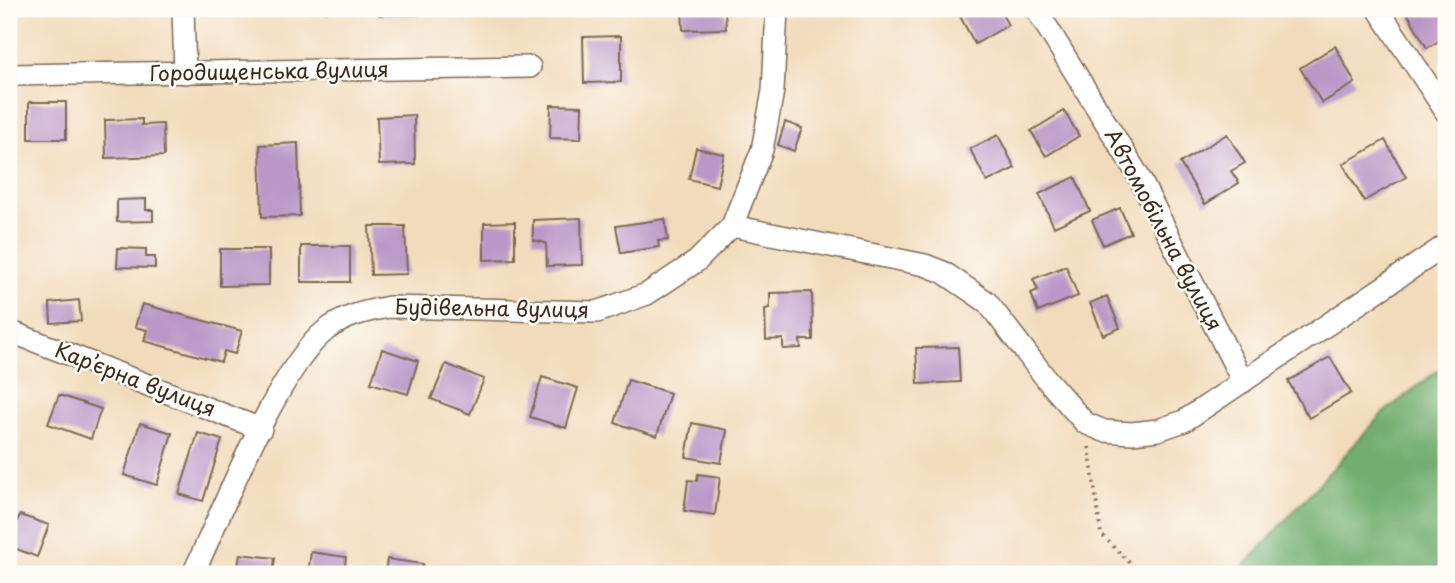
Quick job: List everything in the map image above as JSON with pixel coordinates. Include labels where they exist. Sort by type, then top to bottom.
[{"type":"street","points":[[183,9],[185,73]]},
{"type":"street","name":"Будівельна вулиця","points":[[193,574],[261,429],[293,369],[311,344],[327,330],[355,315],[389,307],[597,312],[624,304],[674,278],[697,261],[732,226],[762,150],[773,91],[777,9]]},
{"type":"street","name":"Автомобільна вулиця","points":[[1036,9],[1138,175],[1243,382]]},
{"type":"street","points":[[1378,9],[1446,112]]},
{"type":"street","name":"Городищенська вулиця","points":[[9,75],[530,67]]},
{"type":"street","points":[[732,226],[925,265],[959,280],[987,302],[1048,381],[1085,423],[1104,430],[1132,433],[1158,430],[1184,421],[1446,245]]},
{"type":"street","name":"Карʼєрна вулиця","points":[[9,331],[261,429]]},
{"type":"path","points":[[1085,423],[1101,534],[1141,574]]},
{"type":"green space","points":[[1446,364],[1446,574],[1237,574],[1382,414]]},
{"type":"building","points":[[287,9],[340,9],[340,11],[287,12]]},
{"type":"building","points":[[379,9],[418,9],[418,15],[379,15]]},
{"type":"building","points":[[682,9],[725,9],[726,29],[683,30]]},
{"type":"building","points":[[956,9],[999,9],[1008,25],[975,44]]},
{"type":"building","points":[[1405,9],[1446,9],[1446,37],[1427,48]]},
{"type":"building","points":[[621,36],[621,82],[584,83],[583,37]]},
{"type":"building","points":[[1335,46],[1355,83],[1322,103],[1300,68]]},
{"type":"building","points":[[29,102],[66,102],[66,139],[29,139]]},
{"type":"building","points":[[551,105],[582,106],[581,139],[550,138]]},
{"type":"building","points":[[1064,111],[1079,136],[1046,156],[1031,131]]},
{"type":"building","points":[[414,115],[415,164],[379,165],[377,117]]},
{"type":"building","points":[[142,119],[142,125],[163,124],[164,156],[106,158],[105,120]]},
{"type":"building","points":[[785,122],[802,128],[794,151],[778,145]]},
{"type":"building","points":[[1227,134],[1245,163],[1231,171],[1239,183],[1205,204],[1180,163]]},
{"type":"building","points":[[998,135],[1015,168],[987,182],[970,149]]},
{"type":"building","points":[[1385,140],[1406,177],[1364,201],[1343,164]]},
{"type":"building","points":[[298,143],[300,216],[262,217],[260,145]]},
{"type":"building","points":[[696,148],[724,154],[717,186],[689,179]]},
{"type":"building","points":[[1075,177],[1090,211],[1054,227],[1039,194]]},
{"type":"building","points":[[146,199],[146,210],[153,210],[153,221],[117,222],[117,200]]},
{"type":"building","points":[[1120,208],[1131,233],[1103,245],[1092,220]]},
{"type":"building","points":[[581,218],[582,265],[547,266],[546,243],[533,240],[533,220]]},
{"type":"building","points":[[665,219],[668,240],[658,241],[659,247],[621,253],[616,226]]},
{"type":"building","points":[[515,222],[515,259],[484,260],[484,223]]},
{"type":"building","points":[[369,226],[405,226],[407,274],[371,275]]},
{"type":"building","points":[[301,246],[350,246],[350,282],[301,282]]},
{"type":"building","points":[[118,248],[146,249],[146,257],[155,257],[155,268],[117,267]]},
{"type":"building","points":[[220,249],[269,249],[269,285],[220,286]]},
{"type":"building","points":[[1066,266],[1078,296],[1038,312],[1031,293],[1038,290],[1033,279]]},
{"type":"building","points":[[812,292],[813,340],[800,340],[801,348],[783,349],[783,339],[766,340],[765,309],[770,308],[770,293]]},
{"type":"building","points":[[1107,296],[1120,328],[1103,335],[1090,303]]},
{"type":"building","points":[[79,300],[81,321],[51,323],[50,303]]},
{"type":"building","points":[[142,304],[242,331],[235,354],[224,351],[221,362],[144,341],[147,330],[135,327]]},
{"type":"building","points":[[958,347],[960,382],[918,384],[916,348]]},
{"type":"building","points":[[382,349],[418,361],[408,394],[371,383]]},
{"type":"building","points":[[1330,357],[1351,393],[1309,418],[1288,381]]},
{"type":"building","points":[[446,364],[484,379],[470,414],[431,399]]},
{"type":"building","points":[[542,377],[578,388],[566,428],[530,417]]},
{"type":"building","points":[[628,380],[670,393],[657,436],[615,423]]},
{"type":"building","points":[[59,395],[101,409],[91,439],[48,424]]},
{"type":"building","points":[[140,423],[172,433],[157,485],[124,475]]},
{"type":"building","points":[[692,423],[727,430],[721,463],[686,457]]},
{"type":"building","points":[[198,433],[222,440],[203,501],[179,494]]},
{"type":"building","points":[[698,474],[720,477],[715,515],[684,511],[688,480],[697,481]]},
{"type":"building","points":[[20,515],[49,525],[37,557],[9,546],[9,518],[17,521]]},
{"type":"building","points":[[311,552],[346,557],[344,574],[308,574]]},
{"type":"building","points":[[240,554],[275,558],[273,574],[237,574]]},
{"type":"building","points":[[387,559],[423,564],[421,574],[385,574]]}]
